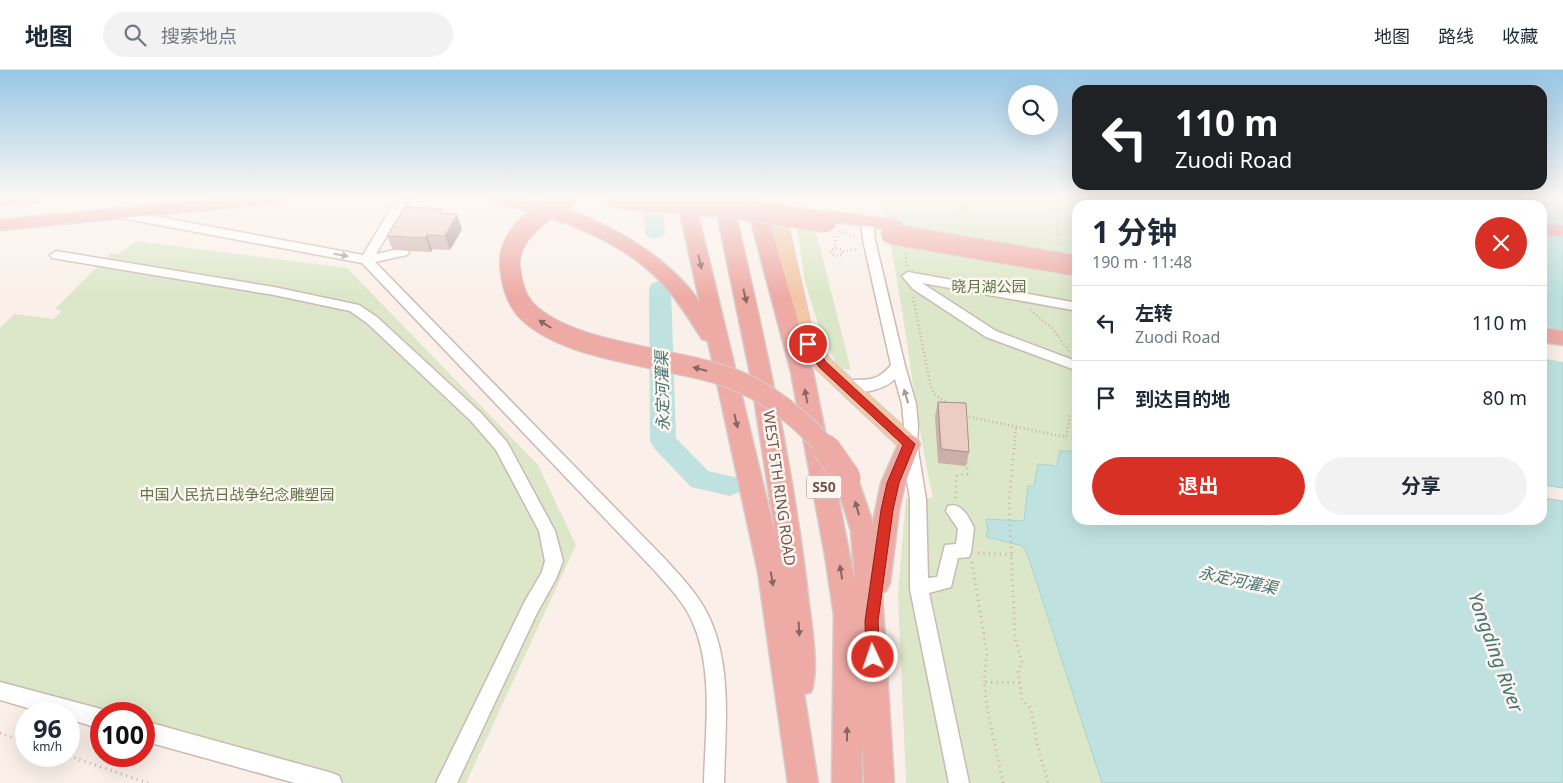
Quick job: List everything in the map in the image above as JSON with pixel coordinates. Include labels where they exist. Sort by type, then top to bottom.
[{"type":"highway","points":[[524,231],[510,258],[510,284],[522,308],[552,329],[570,337],[620,351],[698,368],[748,385],[792,412],[816,434],[834,456],[847,478],[863,531],[872,621],[879,783]]},
{"type":"highway","points":[[604,231],[656,265],[681,289],[700,316],[722,358]]},
{"type":"highway","points":[[693,231],[771,572],[804,783]]},
{"type":"highway","name":"WEST 5TH RING ROAD","points":[[731,231],[758,349],[780,481],[799,624],[804,783]]},
{"type":"highway","name":"S50","points":[[762,231],[802,372],[838,555],[847,615],[848,783]]},
{"type":"highway","points":[[899,231],[1072,265]]},
{"type":"highway","points":[[901,231],[1072,255]]},
{"type":"highway","points":[[1547,336],[1563,338]]},
{"type":"highway","points":[[1547,345],[1563,347]]},
{"type":"highway","points":[[872,621],[887,510],[893,483],[909,444]]},
{"type":"main road","points":[[781,231],[801,321],[808,344],[823,364],[845,386],[909,444]]},
{"type":"street","points":[[213,231],[366,260],[403,252]]},
{"type":"street","points":[[366,260],[383,231]]},
{"type":"street","points":[[868,231],[898,366],[909,404],[911,426],[909,444],[918,499],[919,585],[959,783]]},
{"type":"street","points":[[56,255],[274,292],[354,308],[372,320],[470,411],[502,446],[547,531],[554,561],[550,574],[531,607],[446,783]]},
{"type":"street","points":[[366,260],[653,558],[685,595],[700,619],[709,642],[712,660],[714,783]]},
{"type":"street","points":[[908,276],[1072,306]]},
{"type":"street","points":[[908,276],[918,286],[946,306],[991,334],[1072,362]]},
{"type":"street","points":[[845,386],[876,386],[889,378],[898,366]]},
{"type":"street","points":[[919,585],[931,586],[945,582],[951,550],[963,552],[966,528],[954,511]]},
{"type":"street","points":[[0,692],[90,716]]},
{"type":"street","points":[[155,734],[332,783]]},
{"type":"path","points":[[832,231],[835,248]]},
{"type":"path","points":[[1057,231],[1059,247]]},
{"type":"path","points":[[835,248],[843,251],[862,248],[848,235]]},
{"type":"path","points":[[905,246],[908,276],[930,383],[934,394],[949,405]]},
{"type":"path","points":[[835,248],[830,252],[832,255],[841,256],[843,251]]},
{"type":"path","points":[[1015,295],[1021,303],[1046,322],[1060,336],[1072,356]]},
{"type":"path","points":[[965,425],[965,416],[1066,438],[1070,415],[1072,415]]},
{"type":"path","points":[[1016,427],[1012,459],[1010,517],[1015,638],[1022,663],[1018,671],[1022,699],[1031,709],[1037,743],[1048,783]]},
{"type":"path","points":[[954,511],[957,475],[967,474],[966,455]]},
{"type":"path","points":[[1003,783],[987,708],[984,682],[987,654],[970,553],[1012,555]]},
{"type":"path","points":[[984,682],[1020,683]]},
{"type":"path","points":[[0,733],[15,738]]},
{"type":"path","points":[[80,760],[148,783]]},
{"type":"green space","points":[[798,231],[816,231],[851,370],[838,368],[821,333],[805,282]]},
{"type":"green space","name":"晓月湖公园","points":[[888,231],[1072,231],[1072,451],[1060,451],[1056,463],[1044,479],[1028,487],[1024,521],[986,519],[988,529],[986,537],[1023,546],[1028,556],[1102,783],[906,783],[898,595],[906,498],[933,498],[925,460]]},
{"type":"green space","name":"中国人民抗日战争纪念雕塑园","points":[[136,241],[347,268],[538,465],[576,545],[466,783],[346,783],[155,730],[155,702],[90,702],[90,712],[80,709],[80,702],[52,702],[0,688],[0,328],[14,314],[53,319],[62,311],[55,309],[111,253],[119,254]]},
{"type":"water","points":[[1547,231],[1563,231],[1563,488],[1547,486]]},
{"type":"water","name":"Yongding River","points":[[1060,451],[1072,451],[1072,525],[1547,525],[1547,499],[1563,501],[1563,783],[1102,783],[1028,556],[1023,546],[986,537],[988,529],[986,519],[1024,521],[1028,486],[1034,486],[1038,464],[1056,466]]},
{"type":"pier","points":[[1547,327],[1563,330],[1563,362],[1547,359]]},
{"type":"building","points":[[390,231],[448,231],[445,236],[427,235],[425,238],[387,236]]},
{"type":"building","points":[[938,402],[966,403],[969,452],[941,449]]},
{"type":"waterway","name":"永定河灌渠","points":[[660,288],[663,441],[700,480],[730,485]]},
{"type":"route","points":[[808,344],[823,364],[845,386],[909,444],[893,483],[887,510],[872,621],[873,657]]}]
